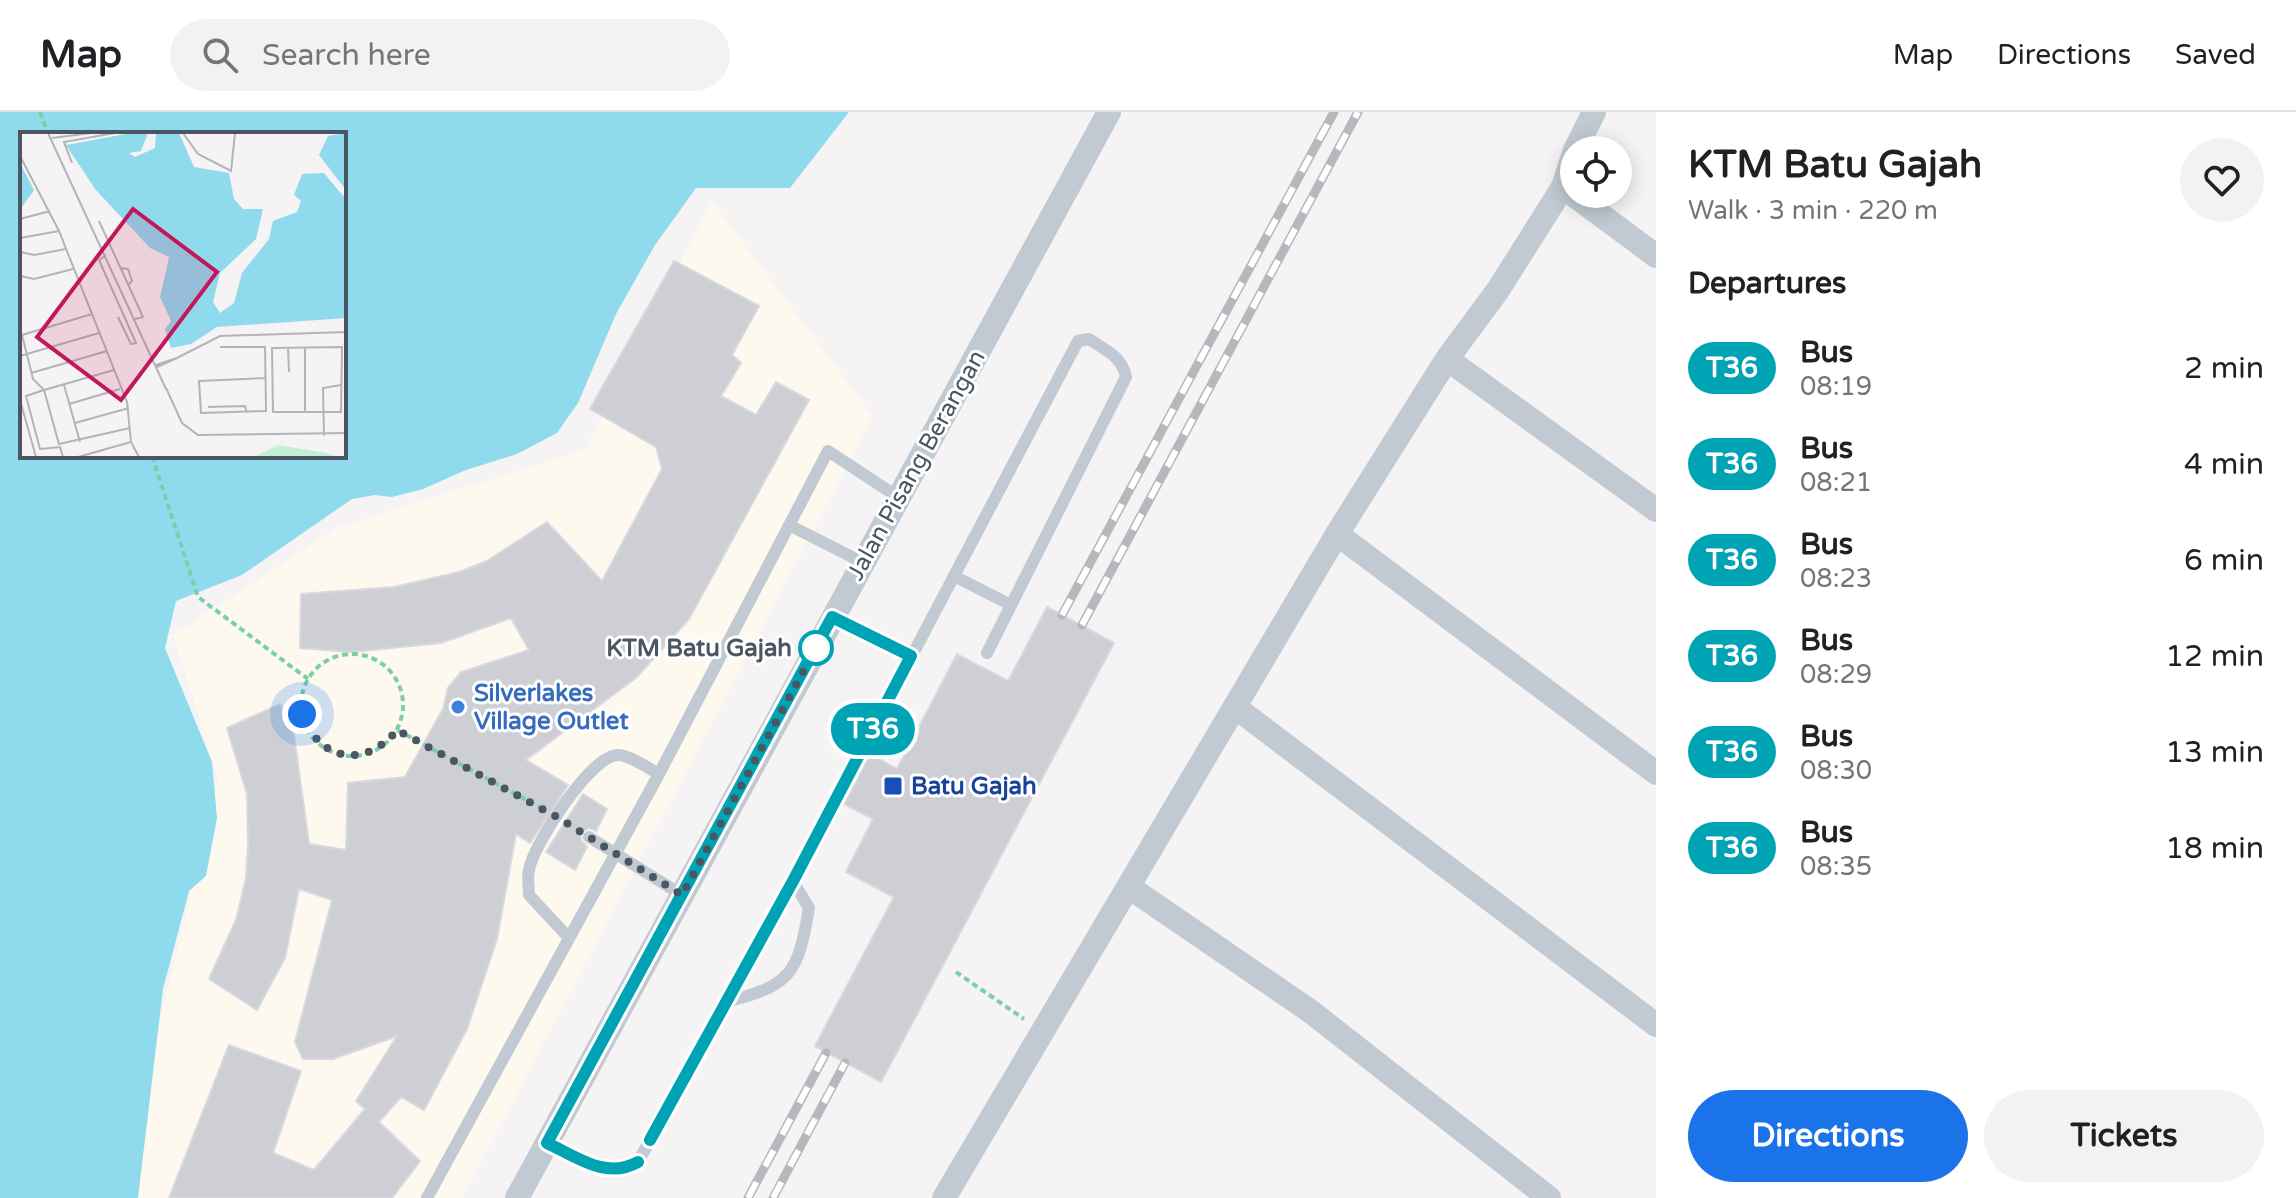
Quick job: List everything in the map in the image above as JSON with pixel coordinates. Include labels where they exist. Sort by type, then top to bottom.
[{"type":"street","name":"Jalan Pisang Berangan","points":[[517,1198],[1109,112]]},
{"type":"street","points":[[1582,136],[1594,112]]},
{"type":"street","points":[[944,1198],[1337,534],[1447,359],[1491,299],[1560,192]]},
{"type":"street","points":[[1591,208],[1656,256]]},
{"type":"street","points":[[1447,359],[1656,510]]},
{"type":"street","points":[[1337,534],[1656,773]]},
{"type":"street","points":[[1235,707],[1656,1025]]},
{"type":"street","points":[[1129,887],[1310,1011],[1549,1198]]},
{"type":"lane","points":[[547,1143],[606,1171],[623,1170],[638,1162],[793,881],[1078,341],[1089,339],[1124,365],[1126,377],[987,653]]},
{"type":"lane","points":[[427,1198],[659,774],[828,451],[898,497]]},
{"type":"lane","points":[[789,525],[862,562]]},
{"type":"lane","points":[[954,576],[1011,605]]},
{"type":"lane","points":[[832,617],[911,656]]},
{"type":"lane","points":[[569,938],[529,895],[529,867],[589,769],[602,759],[620,755],[659,774]]},
{"type":"lane","points":[[589,837],[682,895]]},
{"type":"lane","points":[[725,1002],[761,993],[793,970],[809,908],[793,881]]},
{"type":"path","points":[[40,112],[47,132]]},
{"type":"path","points":[[153,458],[198,597],[308,679]]},
{"type":"path","points":[[362,654],[377,660],[399,683],[403,699],[397,730],[386,744],[371,753],[353,756],[320,745],[308,731],[302,714],[302,696],[308,679],[317,667],[338,656],[362,654]]},
{"type":"path","points":[[397,730],[557,817]]},
{"type":"path","points":[[956,972],[1043,1031]]},
{"type":"shaded area","name":"Silverlakes Village Outlet","points":[[712,201],[873,416],[462,1198],[132,1198],[140,1104],[218,779],[173,635],[338,527],[585,450]]},
{"type":"water","points":[[0,112],[849,112],[790,188],[696,188],[655,245],[616,314],[578,403],[557,433],[517,454],[466,470],[423,489],[392,497],[375,495],[352,499],[242,575],[176,601],[165,648],[212,762],[217,818],[206,876],[189,891],[163,989],[138,1198],[0,1198]]},
{"type":"building","points":[[674,261],[759,306],[732,355],[741,363],[721,396],[756,415],[776,382],[809,400],[689,619],[637,677],[526,760],[568,785],[530,843],[516,834],[497,939],[467,1029],[424,1110],[401,1097],[379,1122],[420,1161],[392,1198],[169,1198],[229,1045],[301,1071],[273,1153],[314,1170],[365,1109],[356,1101],[397,1036],[333,1059],[303,1059],[295,1042],[332,900],[299,889],[285,958],[257,1010],[209,979],[236,920],[246,878],[247,794],[227,728],[280,704],[294,735],[309,844],[346,850],[348,783],[405,777],[443,709],[448,688],[461,672],[529,650],[511,618],[441,643],[352,652],[300,648],[301,594],[394,587],[459,572],[487,561],[547,522],[602,581],[662,469],[656,447],[590,409]]},
{"type":"building","points":[[1047,607],[1114,643],[881,1082],[815,1046],[894,897],[846,872],[873,819],[844,804],[870,754],[897,769],[957,654],[1008,681]]},
{"type":"building","points":[[583,794],[607,809],[596,831],[589,828],[581,833],[581,840],[587,847],[575,870],[546,852]]},
{"type":"railway","points":[[1062,615],[1334,112]]},
{"type":"railway","points":[[1082,625],[1358,112]]},
{"type":"railway","points":[[748,1198],[826,1053]]},
{"type":"railway","points":[[773,1198],[845,1063]]},
{"type":"bus line","name":"T36","points":[[638,1162],[623,1170],[606,1171],[547,1143],[832,617],[911,656],[793,881],[650,1140]]},
{"type":"place","name":"KTM Batu Gajah","points":[[816,648]]},
{"type":"place","name":"Silverlakes Village Outlet","points":[[458,707]]},
{"type":"place","name":"Batu Gajah","points":[[893,786]]},
{"type":"route","points":[[302,714],[308,731],[320,745],[336,753],[353,756],[371,753],[386,744],[397,730],[557,817],[682,895],[816,648]]}]
